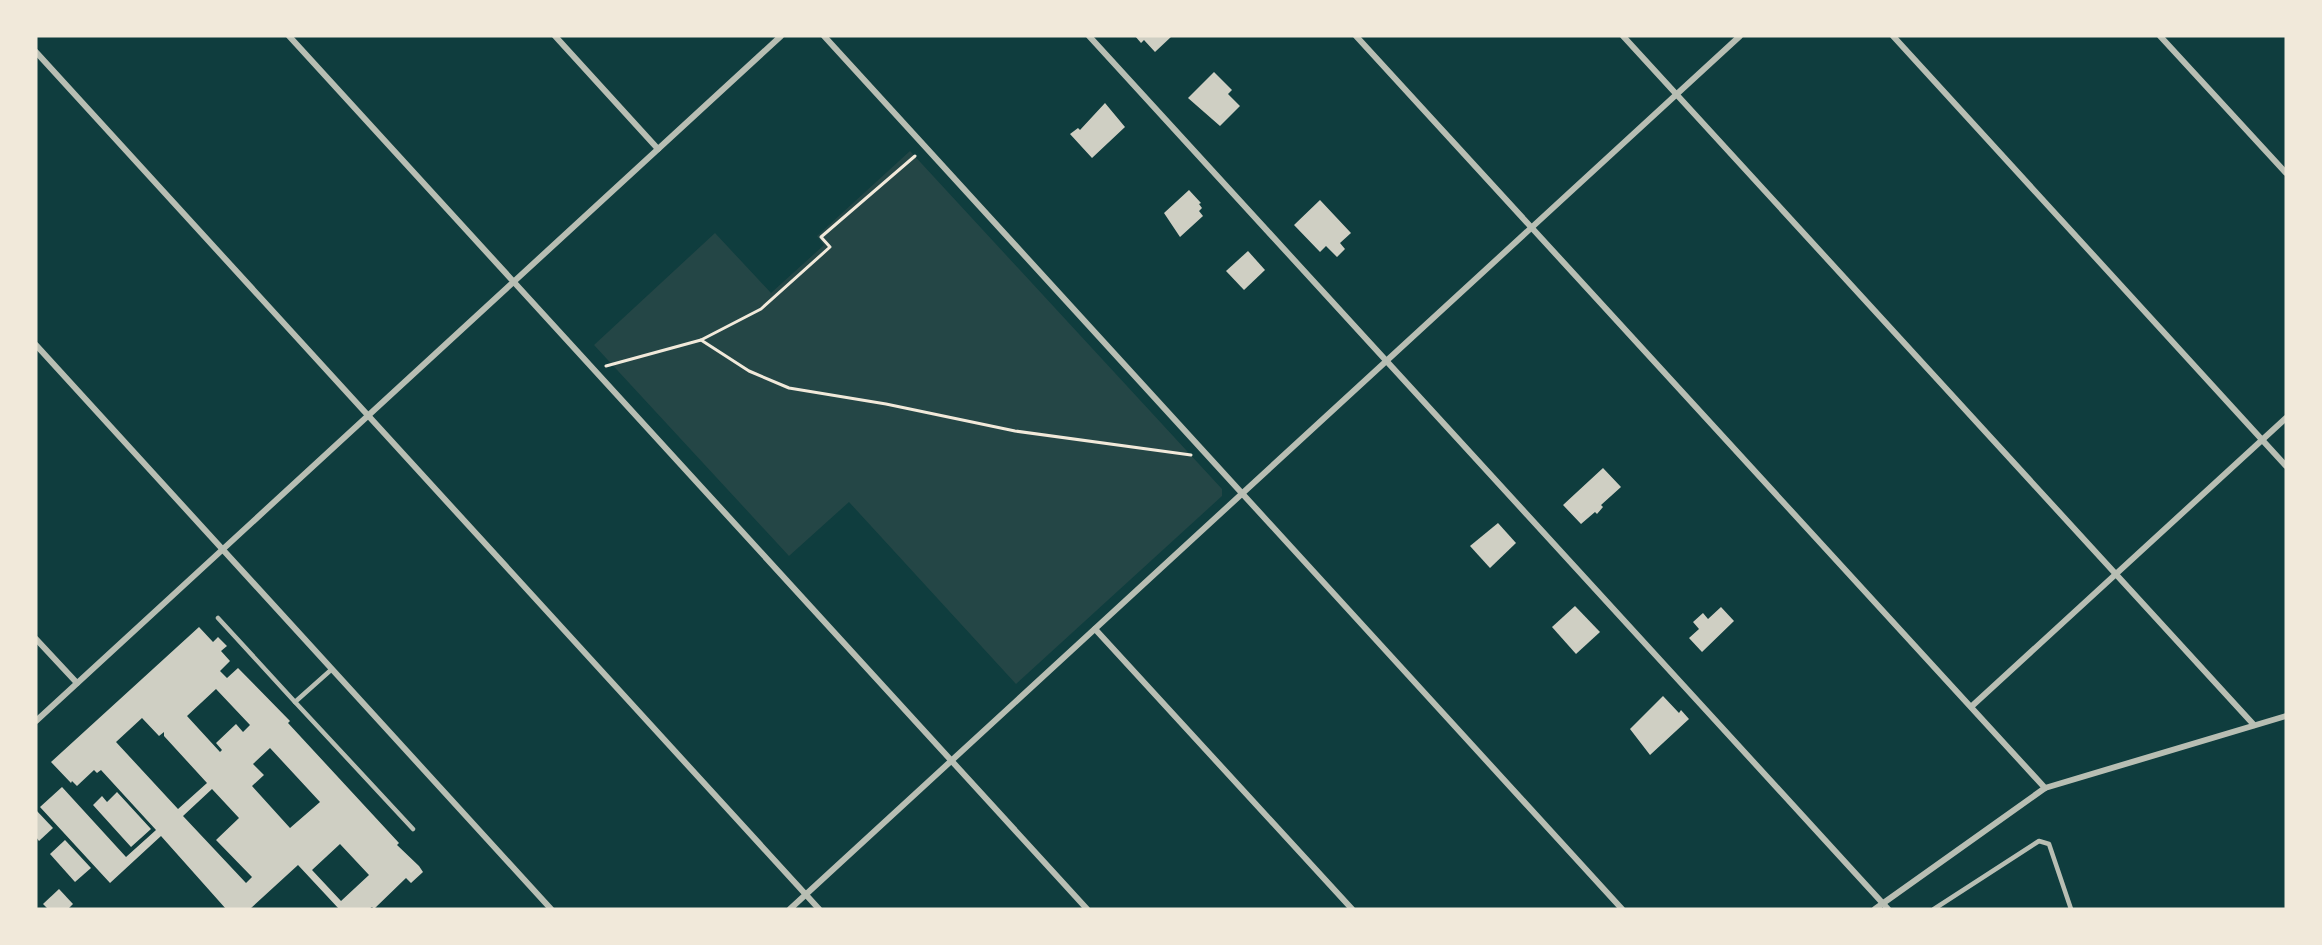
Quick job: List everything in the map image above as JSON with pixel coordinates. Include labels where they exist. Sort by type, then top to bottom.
[{"type":"street","points":[[289,36],[512,283],[596,369],[1087,909]]},
{"type":"street","points":[[555,36],[658,149]]},
{"type":"street","points":[[36,721],[781,36]]},
{"type":"street","points":[[824,36],[1622,909]]},
{"type":"street","points":[[1089,36],[1888,909]]},
{"type":"street","points":[[1356,36],[1972,706],[2044,788]]},
{"type":"street","points":[[1623,36],[2254,725]]},
{"type":"street","points":[[790,909],[1740,36]]},
{"type":"street","points":[[1893,36],[2286,466]]},
{"type":"street","points":[[2160,36],[2286,173]]},
{"type":"street","points":[[36,52],[819,909]]},
{"type":"street","points":[[36,345],[551,909]]},
{"type":"street","points":[[1972,706],[2286,418]]},
{"type":"street","points":[[1095,629],[1352,909]]},
{"type":"street","points":[[36,639],[76,683]]},
{"type":"street","points":[[1875,909],[1882,901],[2044,788],[2286,716]]},
{"type":"lane","points":[[218,618],[413,829]]},
{"type":"lane","points":[[296,702],[332,669]]},
{"type":"lane","points":[[1934,909],[2042,842],[2049,844],[2071,909]]},
{"type":"path","points":[[606,366],[701,340],[748,317],[768,303],[830,247],[821,237],[915,156]]},
{"type":"path","points":[[701,340],[749,371],[789,388],[886,404],[1034,435],[1191,455]]},
{"type":"shaded area","points":[[910,151],[1222,489],[1222,496],[1016,684],[849,502],[789,556],[594,345],[715,233],[771,293],[824,245],[817,236]]},
{"type":"building","points":[[1135,36],[1172,36],[1155,52],[1144,40],[1141,43]]},
{"type":"building","points":[[1214,72],[1232,90],[1228,94],[1240,106],[1220,126],[1188,98]]},
{"type":"building","points":[[1105,103],[1125,127],[1092,158],[1070,134],[1078,128],[1080,130]]},
{"type":"building","points":[[1189,190],[1201,203],[1199,204],[1202,208],[1199,211],[1203,216],[1180,237],[1164,213]]},
{"type":"building","points":[[1320,200],[1351,233],[1340,243],[1345,249],[1337,257],[1326,246],[1320,252],[1294,225]]},
{"type":"building","points":[[1248,251],[1265,270],[1244,290],[1226,271]]},
{"type":"building","points":[[1603,468],[1621,487],[1601,505],[1603,507],[1597,514],[1595,512],[1581,524],[1563,505]]},
{"type":"building","points":[[1498,523],[1516,543],[1490,568],[1470,546]]},
{"type":"building","points":[[1575,606],[1600,632],[1576,654],[1552,627]]},
{"type":"building","points":[[1721,607],[1734,621],[1702,652],[1689,638],[1699,629],[1693,622],[1703,613],[1708,619]]},
{"type":"building","points":[[199,627],[213,642],[218,637],[227,646],[221,651],[230,661],[220,671],[227,678],[238,668],[290,721],[288,723],[423,872],[411,883],[406,878],[374,909],[372,907],[369,909],[339,909],[298,865],[250,909],[226,909],[161,836],[110,883],[40,807],[62,787],[126,857],[156,830],[101,770],[97,773],[94,770],[77,786],[72,781],[71,783],[51,762]],"holes":[[[216,689],[250,725],[243,732],[236,724],[216,743],[222,750],[220,752],[187,716]],[[142,718],[159,736],[164,732],[164,736],[207,783],[178,809],[116,742]],[[270,748],[320,802],[290,828],[252,786],[264,775],[253,764]],[[212,789],[239,818],[216,840],[252,877],[246,883],[183,816]],[[340,844],[369,875],[341,901],[312,870]]]},
{"type":"building","points":[[1663,696],[1679,713],[1681,710],[1689,719],[1650,755],[1630,729]]},
{"type":"building","points":[[117,792],[151,829],[131,847],[93,805],[102,796],[107,802]]},
{"type":"building","points":[[36,810],[53,828],[39,841],[36,837]]},
{"type":"building","points":[[65,840],[91,868],[75,882],[50,854]]},
{"type":"building","points":[[59,889],[73,904],[68,909],[48,909],[43,904]]}]
